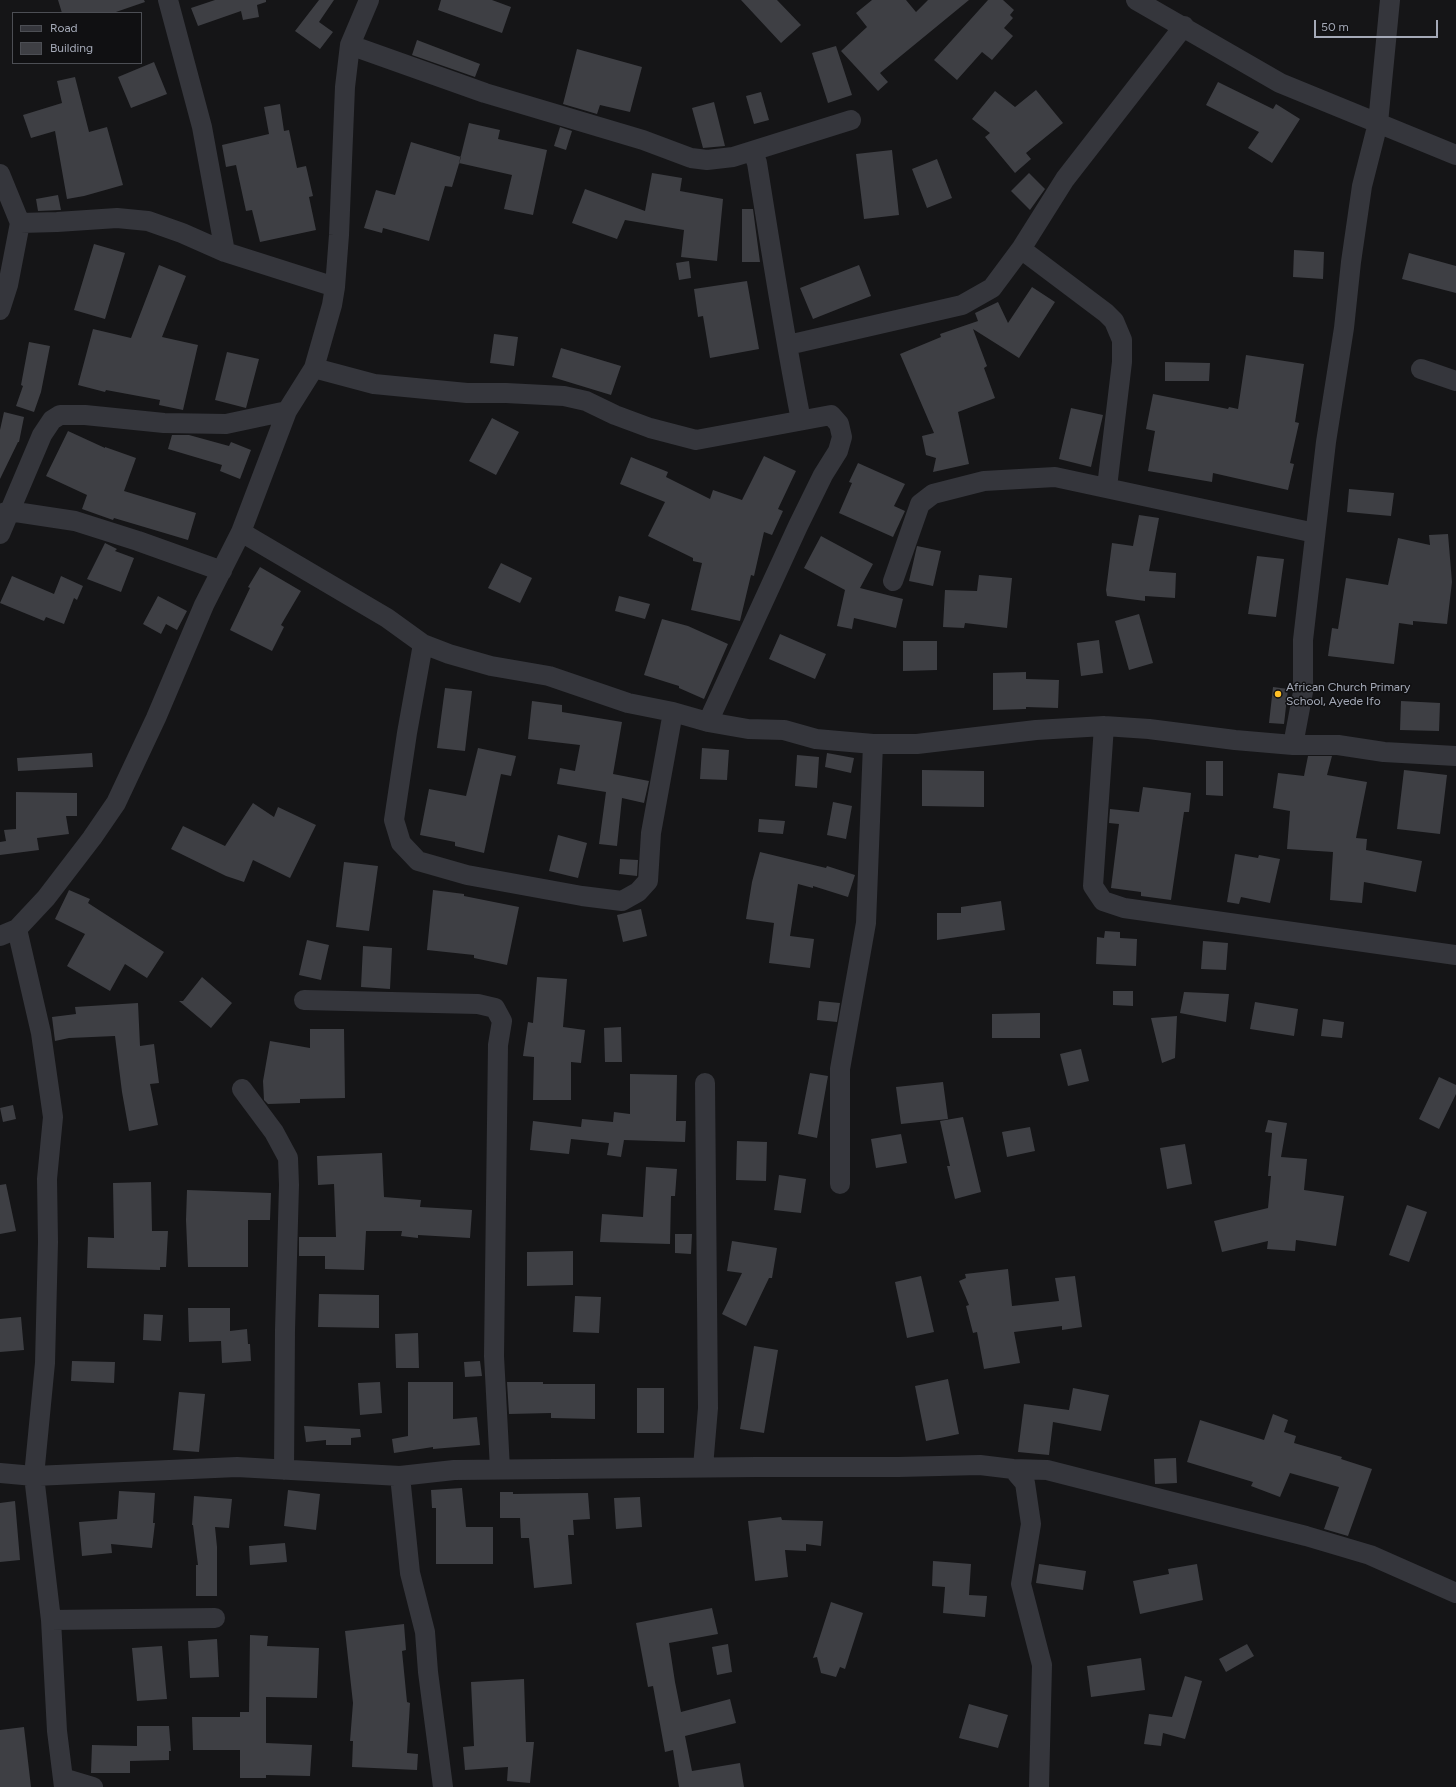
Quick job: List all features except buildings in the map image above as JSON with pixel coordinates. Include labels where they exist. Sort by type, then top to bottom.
[{"type":"street","points":[[168,0],[202,127],[225,252]]},
{"type":"street","points":[[94,1787],[64,1783],[57,1731],[51,1620],[34,1476],[45,1363],[48,1242],[47,1179],[53,1117],[41,1033],[8,932],[46,898],[92,838],[116,803],[134,769],[204,605],[240,532],[287,411],[314,368],[332,305],[335,287],[339,235],[345,87],[350,45],[369,0]]},
{"type":"street","points":[[1136,0],[1184,26],[1280,83],[1456,154]]},
{"type":"street","points":[[1293,745],[1303,692],[1303,640],[1332,396],[1344,328],[1351,262],[1361,194],[1378,123],[1390,0]]},
{"type":"street","points":[[788,345],[962,305],[992,288],[1021,249],[1065,179],[1184,26]]},
{"type":"street","points":[[350,45],[485,93],[643,140],[691,158],[707,160],[732,157],[753,152],[851,120]]},
{"type":"street","points":[[753,152],[757,163],[780,313],[788,345],[801,420]]},
{"type":"street","points":[[0,174],[20,223],[8,285],[0,310]]},
{"type":"street","points":[[20,223],[118,218],[148,221],[182,233],[225,252],[335,287]]},
{"type":"street","points":[[1021,249],[1106,313],[1114,322],[1122,340],[1122,362],[1107,488]]},
{"type":"street","points":[[314,368],[374,384],[467,393],[506,393],[564,396],[586,401],[615,415],[650,428],[696,440],[831,415],[839,424],[842,437],[838,451],[823,475],[798,526],[708,722]]},
{"type":"street","points":[[1421,369],[1456,381]]},
{"type":"street","points":[[0,534],[5,512],[42,435],[52,420],[60,415],[85,415],[164,423],[226,424],[287,411]]},
{"type":"street","points":[[893,581],[920,504],[933,494],[984,481],[1055,477],[1315,533]]},
{"type":"street","points":[[5,512],[75,521],[138,541],[222,571]]},
{"type":"street","points":[[240,532],[387,618],[423,644],[449,654],[490,666],[549,676],[628,703],[673,712],[708,722],[748,728],[784,730],[816,739],[873,744],[917,744],[1036,730],[1104,726],[1149,729],[1235,740],[1293,745],[1338,745],[1384,752],[1456,756]]},
{"type":"street","points":[[423,644],[407,733],[394,820],[401,843],[418,861],[467,875],[582,896],[622,901],[638,892],[648,881],[651,833],[673,712]]},
{"type":"street","points":[[1104,726],[1093,886],[1103,901],[1124,908],[1456,955]]},
{"type":"street","points":[[840,1184],[840,1069],[866,923],[873,744]]},
{"type":"street","points":[[304,1000],[478,1004],[495,1008],[502,1021],[498,1045],[494,1356],[500,1469]]},
{"type":"street","points":[[702,1467],[708,1408],[705,1083]]},
{"type":"street","points":[[242,1089],[274,1132],[288,1158],[289,1185],[285,1330],[284,1470]]},
{"type":"street","points":[[0,1473],[34,1476],[237,1467],[400,1476],[454,1470],[702,1467],[898,1467],[980,1465],[1013,1469],[1046,1470],[1306,1536],[1370,1555],[1456,1593]]},
{"type":"street","points":[[1013,1469],[1026,1483],[1031,1524],[1021,1584],[1042,1665],[1039,1787]]},
{"type":"street","points":[[400,1476],[410,1573],[425,1632],[428,1672],[443,1787]]},
{"type":"street","points":[[51,1620],[215,1618]]},
{"type":"place","name":"African Church Primary School, Ayede Ifo","points":[[1278,694]]}]
